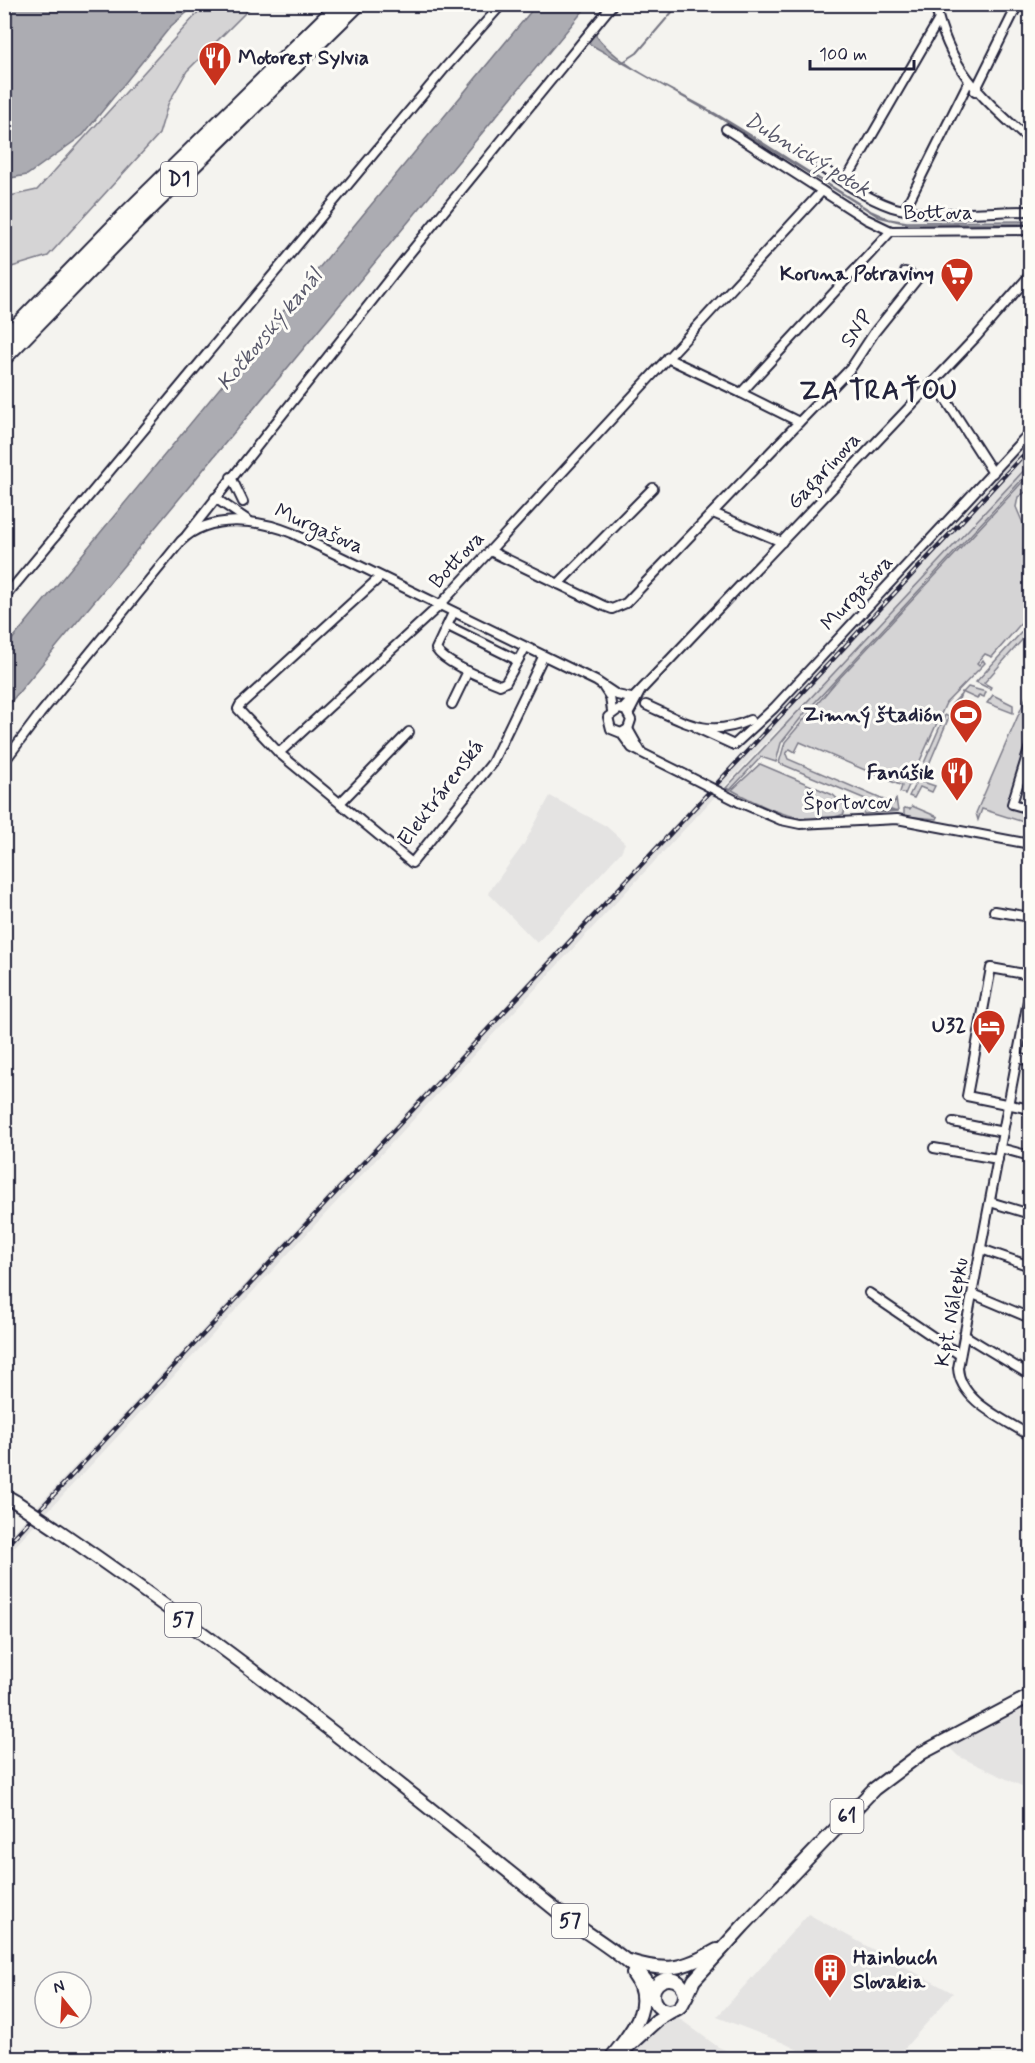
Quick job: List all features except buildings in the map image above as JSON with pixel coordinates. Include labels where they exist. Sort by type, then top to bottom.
[{"type":"highway","name":"D1","points":[[4,339],[175,165],[340,4]]},
{"type":"highway","name":"D1","points":[[4,358],[146,212],[358,4]]},
{"type":"main road","name":"57","points":[[4,1495],[55,1528],[213,1641],[622,1959],[645,1978],[654,1997]]},
{"type":"main road","name":"61","points":[[616,2058],[670,2012],[680,2007],[694,1980],[874,1789],[938,1744],[1030,1696]]},
{"type":"main road","points":[[622,1959],[646,1967],[675,1968],[693,1963],[726,1945]]},
{"type":"main road","name":"61","points":[[632,2043],[650,2018],[657,1984],[690,1975],[715,1958]]},
{"type":"main road","name":"57","points":[[622,1959],[654,1977],[671,1980]]},
{"type":"main road","points":[[611,2058],[639,2018],[644,2003],[640,1984],[622,1959]]},
{"type":"main road","points":[[671,1980],[684,1988],[686,1996]]},
{"type":"main road","points":[[654,1997],[660,2009],[670,2012]]},
{"type":"street","points":[[4,598],[445,68],[502,4]]},
{"type":"street","points":[[186,536],[231,477],[613,4]]},
{"type":"street","points":[[935,4],[938,21],[968,83],[1030,141]]},
{"type":"street","points":[[975,91],[1018,4]]},
{"type":"street","points":[[844,182],[938,21]]},
{"type":"street","points":[[905,209],[968,83]]},
{"type":"street","name":"Bottova","points":[[726,129],[866,219],[891,231],[1030,230]]},
{"type":"street","points":[[819,166],[892,207],[1030,211]]},
{"type":"street","name":"Bottova","points":[[279,753],[439,606],[822,190]]},
{"type":"street","points":[[741,393],[891,231]]},
{"type":"street","name":"SNP","points":[[490,551],[604,606],[612,609],[619,607],[851,368],[874,333],[911,290],[918,278],[905,272]]},
{"type":"street","name":"Gagarinova","points":[[624,710],[934,381],[1030,275]]},
{"type":"street","points":[[667,358],[799,422]]},
{"type":"street","points":[[934,381],[993,473]]},
{"type":"street","name":"Murgašova","points":[[646,705],[734,746],[774,708],[1030,432]]},
{"type":"street","points":[[231,477],[243,502]]},
{"type":"street","points":[[558,584],[654,488]]},
{"type":"street","points":[[215,498],[250,521]]},
{"type":"street","points":[[712,513],[782,542]]},
{"type":"street","name":"Murgašova","points":[[4,762],[75,670],[186,536],[218,524],[250,521],[284,530],[596,681],[618,695],[631,698]]},
{"type":"street","points":[[279,753],[240,714],[240,705],[380,577]]},
{"type":"street","points":[[453,613],[436,650],[439,655],[468,671],[500,685],[506,682],[525,648]]},
{"type":"street","points":[[448,626],[517,660]]},
{"type":"street","name":"Elektrárenská","points":[[279,753],[412,863],[492,764],[543,657]]},
{"type":"street","points":[[452,704],[468,671]]},
{"type":"street","points":[[596,681],[610,697],[612,711],[608,717],[609,726],[625,731],[632,720],[624,710],[618,695]]},
{"type":"street","name":"Gagarinova","points":[[624,710],[631,698],[641,691]]},
{"type":"street","points":[[612,711],[624,710]]},
{"type":"street","name":"Murgašova","points":[[698,728],[718,729],[750,720]]},
{"type":"street","name":"Športovcov","points":[[625,731],[632,748],[739,802],[781,820],[800,824],[897,819],[1030,844]]},
{"type":"street","points":[[340,803],[409,732]]},
{"type":"street","points":[[1030,746],[1012,804],[1030,809]]},
{"type":"street","points":[[994,910],[1030,917]]},
{"type":"street","points":[[1030,975],[991,968],[967,1096],[1030,1109]]},
{"type":"street","name":"Kpt. Nálepku","points":[[1030,990],[1028,1015],[1008,1105],[960,1355],[959,1381],[968,1394],[1030,1436]]},
{"type":"street","points":[[1018,1058],[1030,1061]]},
{"type":"street","points":[[952,1122],[1003,1132]]},
{"type":"street","points":[[934,1148],[998,1159]]},
{"type":"street","points":[[1000,1148],[1030,1156]]},
{"type":"street","points":[[990,1202],[1030,1214]]},
{"type":"street","points":[[981,1249],[1030,1266]]},
{"type":"street","points":[[869,1293],[960,1355]]},
{"type":"street","points":[[972,1294],[1030,1318]]},
{"type":"street","points":[[964,1335],[1030,1375]]},
{"type":"shaded area","points":[[205,5],[253,5],[187,71],[168,104],[159,134],[48,256],[5,269],[5,197],[37,190]]},
{"type":"shaded area","points":[[1030,444],[1030,484],[795,742],[779,728],[5,1557],[4,1542],[928,554],[926,551],[933,544],[936,545],[1016,455],[1020,455]]},
{"type":"shaded area","points":[[1030,464],[1030,471],[804,714],[781,743],[776,762],[761,757],[730,790],[726,788]]},
{"type":"shaded area","points":[[1030,474],[1030,489],[1018,497],[1016,507],[1030,540],[1030,613],[992,657],[985,654],[977,663],[979,665],[983,660],[985,663],[946,703],[905,794],[900,792],[902,786],[800,742],[795,752],[790,749],[786,754],[788,759],[893,804],[896,799],[898,811],[864,814],[861,806],[876,811],[894,811],[779,763],[785,742],[834,684]]},
{"type":"shaded area","points":[[1030,623],[1030,631],[984,683],[991,687],[990,689],[976,682]]},
{"type":"shaded area","points":[[968,687],[986,692],[984,697],[979,695],[977,699],[963,692]]},
{"type":"shaded area","points":[[1030,688],[1030,736],[1010,801],[1030,811],[1030,824],[982,809],[978,820],[976,813]]},
{"type":"shaded area","points":[[961,695],[956,706],[952,704]]},
{"type":"shaded area","points":[[993,695],[1013,705],[1013,713],[987,703]]},
{"type":"shaded area","points":[[945,715],[949,717],[927,769],[924,763]]},
{"type":"shaded area","points":[[760,764],[833,795],[845,806],[844,814],[830,818],[801,818],[772,809],[732,790]]},
{"type":"shaded area","points":[[917,780],[935,786],[932,792],[920,787],[914,798],[909,796]]},
{"type":"shaded area","points":[[550,796],[606,826],[625,843],[621,852],[537,943],[488,893],[524,844]]},
{"type":"shaded area","points":[[912,806],[938,817],[937,819],[904,816],[904,808],[910,809]]},
{"type":"shaded area","points":[[1030,1706],[1030,1790],[958,1756],[948,1746]]},
{"type":"shaded area","points":[[808,1914],[953,1993],[896,2058],[814,2058],[784,2043],[717,2017]]},
{"type":"shaded area","points":[[676,2016],[718,2047],[738,2055],[756,2058],[624,2058],[656,2024],[668,2017]]},
{"type":"water","points":[[5,4],[196,5],[171,26],[83,135],[27,175],[5,179]]},
{"type":"water","name":"Kočkovský kanál","points":[[537,4],[588,5],[5,709],[5,648]]},
{"type":"water","points":[[593,32],[618,57],[647,77],[586,42]]},
{"type":"water","points":[[654,81],[716,114],[871,211],[889,219],[907,222],[1030,221],[1030,224],[908,224],[879,217],[715,115]]},
{"type":"waterway","points":[[623,62],[637,53],[679,4]]},
{"type":"railway","points":[[4,1548],[1030,448]]},
{"type":"place","name":"Motorest Sylvia","points":[[215,87]]},
{"type":"place","name":"Koruna Potraviny","points":[[957,303]]},
{"type":"place","name":"Zimný štadión","points":[[966,744]]},
{"type":"place","name":"Fanúšik","points":[[957,802]]},
{"type":"place","name":"U32","points":[[989,1055]]},
{"type":"place","name":"Hainbuch Slovakia","points":[[830,1999]]},
{"type":"district","name":"ZA TRAŤOU","points":[[879,391]]},
{"type":"water label","name":"Dubnický potok","points":[[807,155]]}]
